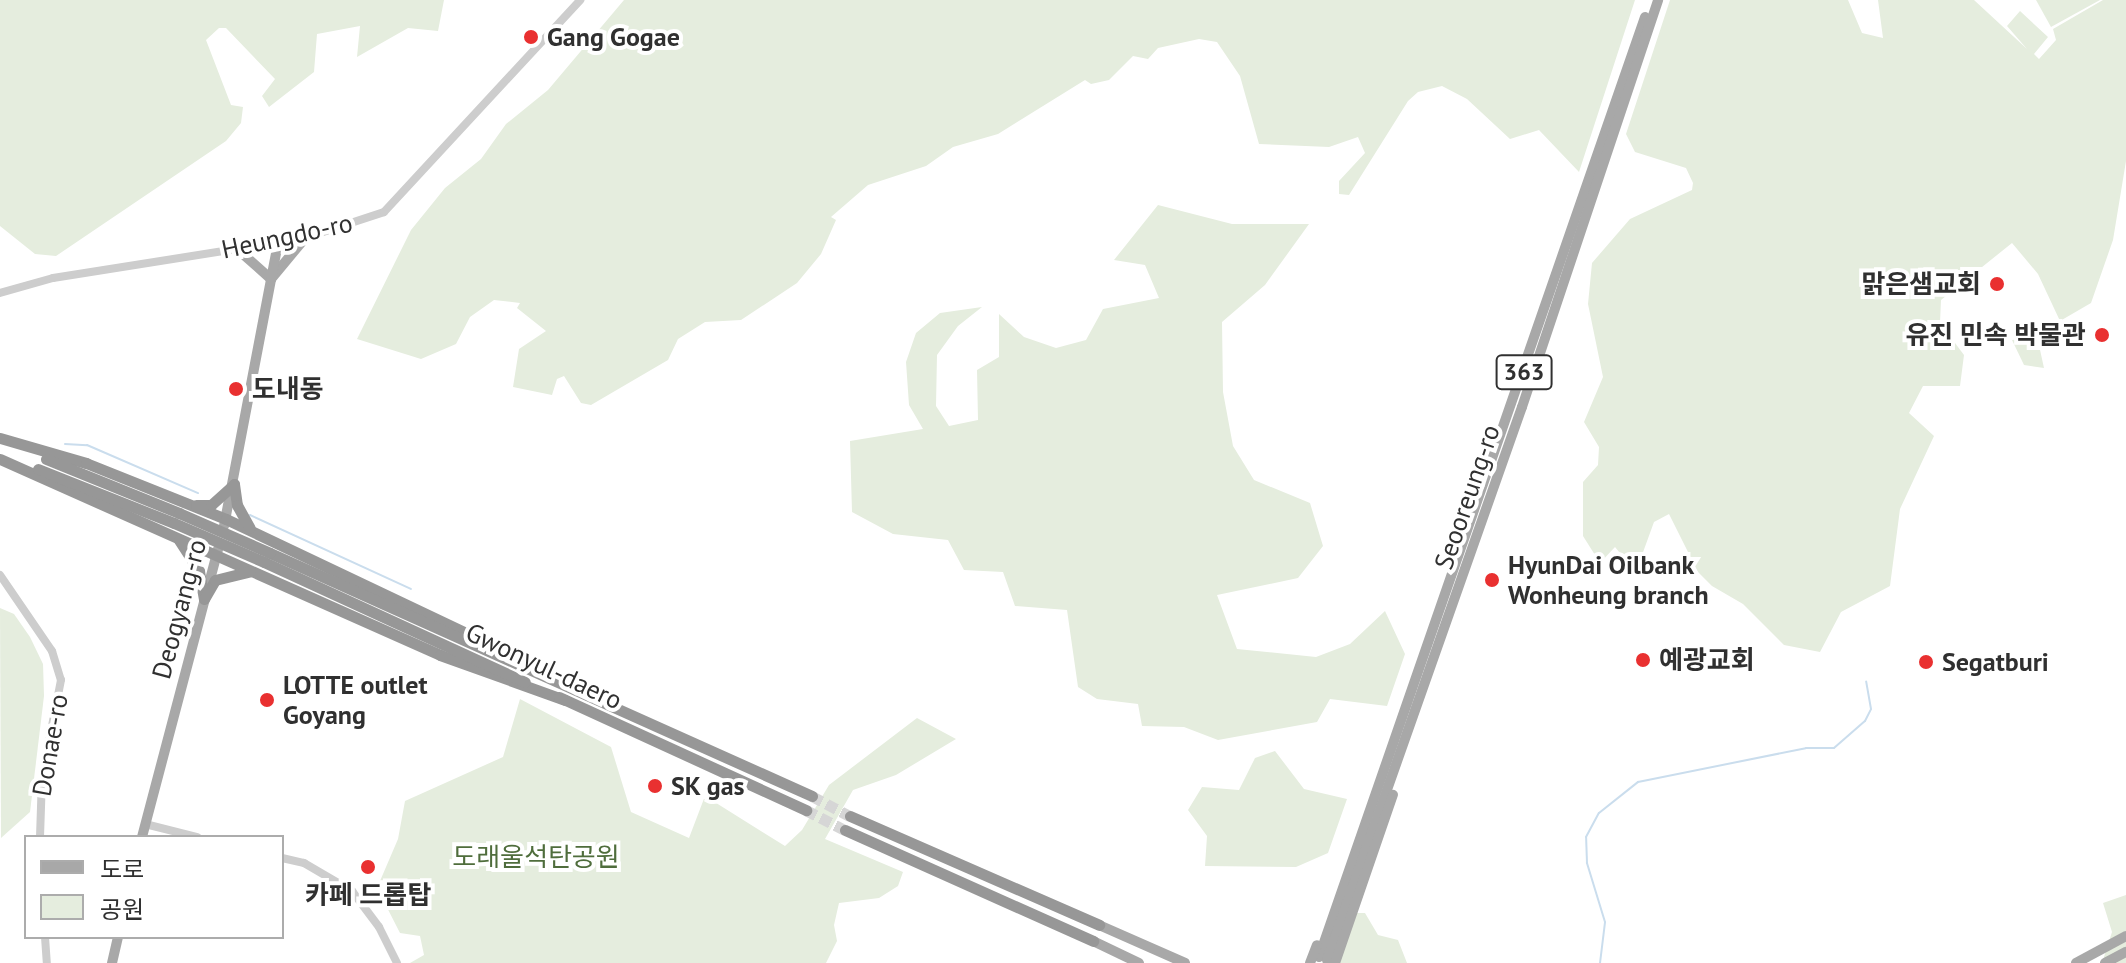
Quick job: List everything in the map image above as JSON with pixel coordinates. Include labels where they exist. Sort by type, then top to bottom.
[{"type":"highway","points":[[0,439],[196,536],[202,520],[190,505]]},
{"type":"highway","points":[[0,439],[86,463],[226,519],[451,623],[523,665]]},
{"type":"highway","points":[[0,457],[267,557]]},
{"type":"highway","points":[[190,505],[211,505],[234,484],[243,522],[263,538]]},
{"type":"highway","points":[[175,523],[217,553],[254,571],[465,665],[565,700]]},
{"type":"highway","points":[[175,523],[199,571],[204,599]]},
{"type":"highway","points":[[254,571],[240,555],[246,539],[263,538]]},
{"type":"highway","name":"Gwonyul-daero","points":[[267,557],[523,665],[812,796]]},
{"type":"highway","name":"Gwonyul-daero","points":[[267,557],[565,700],[806,810]]},
{"type":"highway","points":[[204,599],[215,580],[254,571]]},
{"type":"highway","points":[[850,816],[1099,925]]},
{"type":"highway","points":[[845,830],[1093,941]]},
{"type":"main road","name":"Seooreung-ro","points":[[1323,961],[1395,742],[1651,0]]},
{"type":"main road","name":"Seooreung-ro","points":[[1323,961],[1397,782],[1408,734],[1658,0]]},
{"type":"main road","points":[[271,279],[305,238]]},
{"type":"main road","points":[[271,279],[278,242]]},
{"type":"main road","points":[[236,248],[271,279]]},
{"type":"main road","name":"Deogyang-ro","points":[[142,835],[226,519],[271,279]]},
{"type":"main road","points":[[1099,925],[1185,963]]},
{"type":"main road","points":[[2076,963],[2126,936]]},
{"type":"main road","points":[[112,963],[118,939]]},
{"type":"main road","points":[[1093,941],[1139,963]]},
{"type":"main road","points":[[2105,963],[2126,952]]},
{"type":"street","name":"Heungdo-ro","points":[[0,293],[53,278],[305,238],[384,212],[580,0]]},
{"type":"street","name":"Donae-ro","points":[[0,575],[52,651],[61,680],[42,777],[40,835]]},
{"type":"street","points":[[145,824],[189,835]]},
{"type":"street","points":[[284,858],[304,863],[352,891],[379,927],[397,963]]},
{"type":"street","points":[[45,939],[47,963]]},
{"type":"green space","points":[[0,0],[444,0],[438,31],[408,28],[357,57],[360,26],[317,34],[314,72],[269,107],[262,96],[275,79],[226,28],[219,28],[206,40],[231,105],[243,107],[241,123],[226,141],[56,256],[35,254],[0,226]]},
{"type":"green space","points":[[624,0],[1635,0],[1579,172],[1539,130],[1510,139],[1467,99],[1442,86],[1418,92],[1408,101],[1349,195],[1339,194],[1339,181],[1365,153],[1358,137],[1329,147],[1259,144],[1240,76],[1217,42],[1199,39],[1158,48],[1148,59],[1133,56],[1109,80],[1091,84],[1085,80],[998,134],[953,147],[926,166],[868,185],[831,217],[836,220],[821,254],[797,283],[741,320],[705,322],[678,339],[668,360],[591,405],[581,403],[564,376],[557,379],[552,395],[513,387],[519,349],[546,331],[517,308],[520,303],[494,300],[470,317],[456,344],[421,359],[357,339],[411,230],[445,188],[481,159],[506,124],[548,90]]},
{"type":"green space","points":[[1670,0],[1848,0],[1862,33],[1883,38],[1878,0],[1974,0],[2027,49],[2007,26],[2020,11],[2048,37],[2034,54],[2039,59],[2056,40],[2053,29],[2103,0],[2126,0],[2126,161],[2113,240],[2091,303],[2060,321],[2038,274],[2012,243],[1941,300],[1940,323],[1964,355],[1960,386],[1923,386],[1909,413],[1934,436],[1900,509],[1890,586],[1841,612],[1820,652],[1784,645],[1743,604],[1712,586],[1698,572],[1669,514],[1654,522],[1642,555],[1635,558],[1624,558],[1615,547],[1600,563],[1583,536],[1583,482],[1598,465],[1599,447],[1584,422],[1603,377],[1588,304],[1592,263],[1630,219],[1692,190],[1693,183],[1686,168],[1635,152],[1626,134]]},
{"type":"green space","points":[[2036,0],[2100,0],[2051,27]]},
{"type":"green space","points":[[1158,205],[1232,224],[1309,224],[1265,285],[1222,322],[1223,392],[1233,446],[1254,480],[1310,503],[1323,546],[1298,578],[1217,595],[1237,649],[1316,657],[1350,644],[1385,611],[1405,654],[1387,706],[1330,699],[1317,722],[1218,740],[1184,727],[1142,726],[1138,704],[1097,699],[1078,687],[1067,610],[1015,606],[1003,572],[964,570],[948,540],[893,534],[852,512],[850,441],[923,429],[909,405],[906,362],[916,333],[940,313],[982,307],[958,326],[937,355],[936,406],[949,426],[978,420],[977,370],[999,357],[999,314],[1024,337],[1056,348],[1086,340],[1103,309],[1159,298],[1145,265],[1114,260]]},
{"type":"green space","points":[[2035,327],[2044,368],[2024,365],[2012,340]]},
{"type":"green space","points":[[0,608],[14,614],[30,637],[43,664],[44,696],[30,812],[1,838]]},
{"type":"green space","name":"도래울석탄공원","points":[[520,699],[611,747],[631,812],[689,838],[705,796],[785,846],[802,830],[829,785],[917,718],[956,739],[896,775],[853,790],[825,839],[903,872],[898,886],[879,898],[839,903],[834,925],[837,941],[826,963],[410,963],[424,955],[420,936],[400,933],[377,888],[398,839],[405,801],[503,757]]},
{"type":"green space","points":[[1275,751],[1304,789],[1347,799],[1328,853],[1296,867],[1205,866],[1207,836],[1188,810],[1202,787],[1239,790],[1255,758]]},
{"type":"green space","points":[[2126,895],[2126,963],[2102,963],[2112,932],[2103,903]]},
{"type":"green space","points":[[1357,913],[1365,913],[1378,935],[1398,940],[1407,963],[1339,963]]},
{"type":"waterway","points":[[65,444],[87,445],[198,493]]},
{"type":"waterway","points":[[250,515],[411,589]]},
{"type":"waterway","points":[[1600,963],[1605,922],[1587,863],[1586,837],[1599,813],[1638,782],[1806,748],[1834,748],[1865,721],[1871,709],[1866,681]]},
{"type":"tunnel","points":[[812,796],[850,816]]},
{"type":"tunnel","points":[[806,810],[845,830]]},
{"type":"place","name":"Gang Gogae","points":[[531,37]]},
{"type":"place","name":"맑은샘교회","points":[[1997,284]]},
{"type":"place","name":"유진 민속 박물관","points":[[2102,335]]},
{"type":"place","name":"도내동","points":[[236,389]]},
{"type":"place","name":"HyunDai Oilbank Wonheung branch","points":[[1492,580]]},
{"type":"place","name":"예광교회","points":[[1643,660]]},
{"type":"place","name":"Segatburi","points":[[1926,662]]},
{"type":"place","name":"LOTTE outlet Goyang","points":[[267,700]]},
{"type":"place","name":"SK gas","points":[[655,786]]},
{"type":"place","name":"카페 드롭탑","points":[[368,867]]}]
